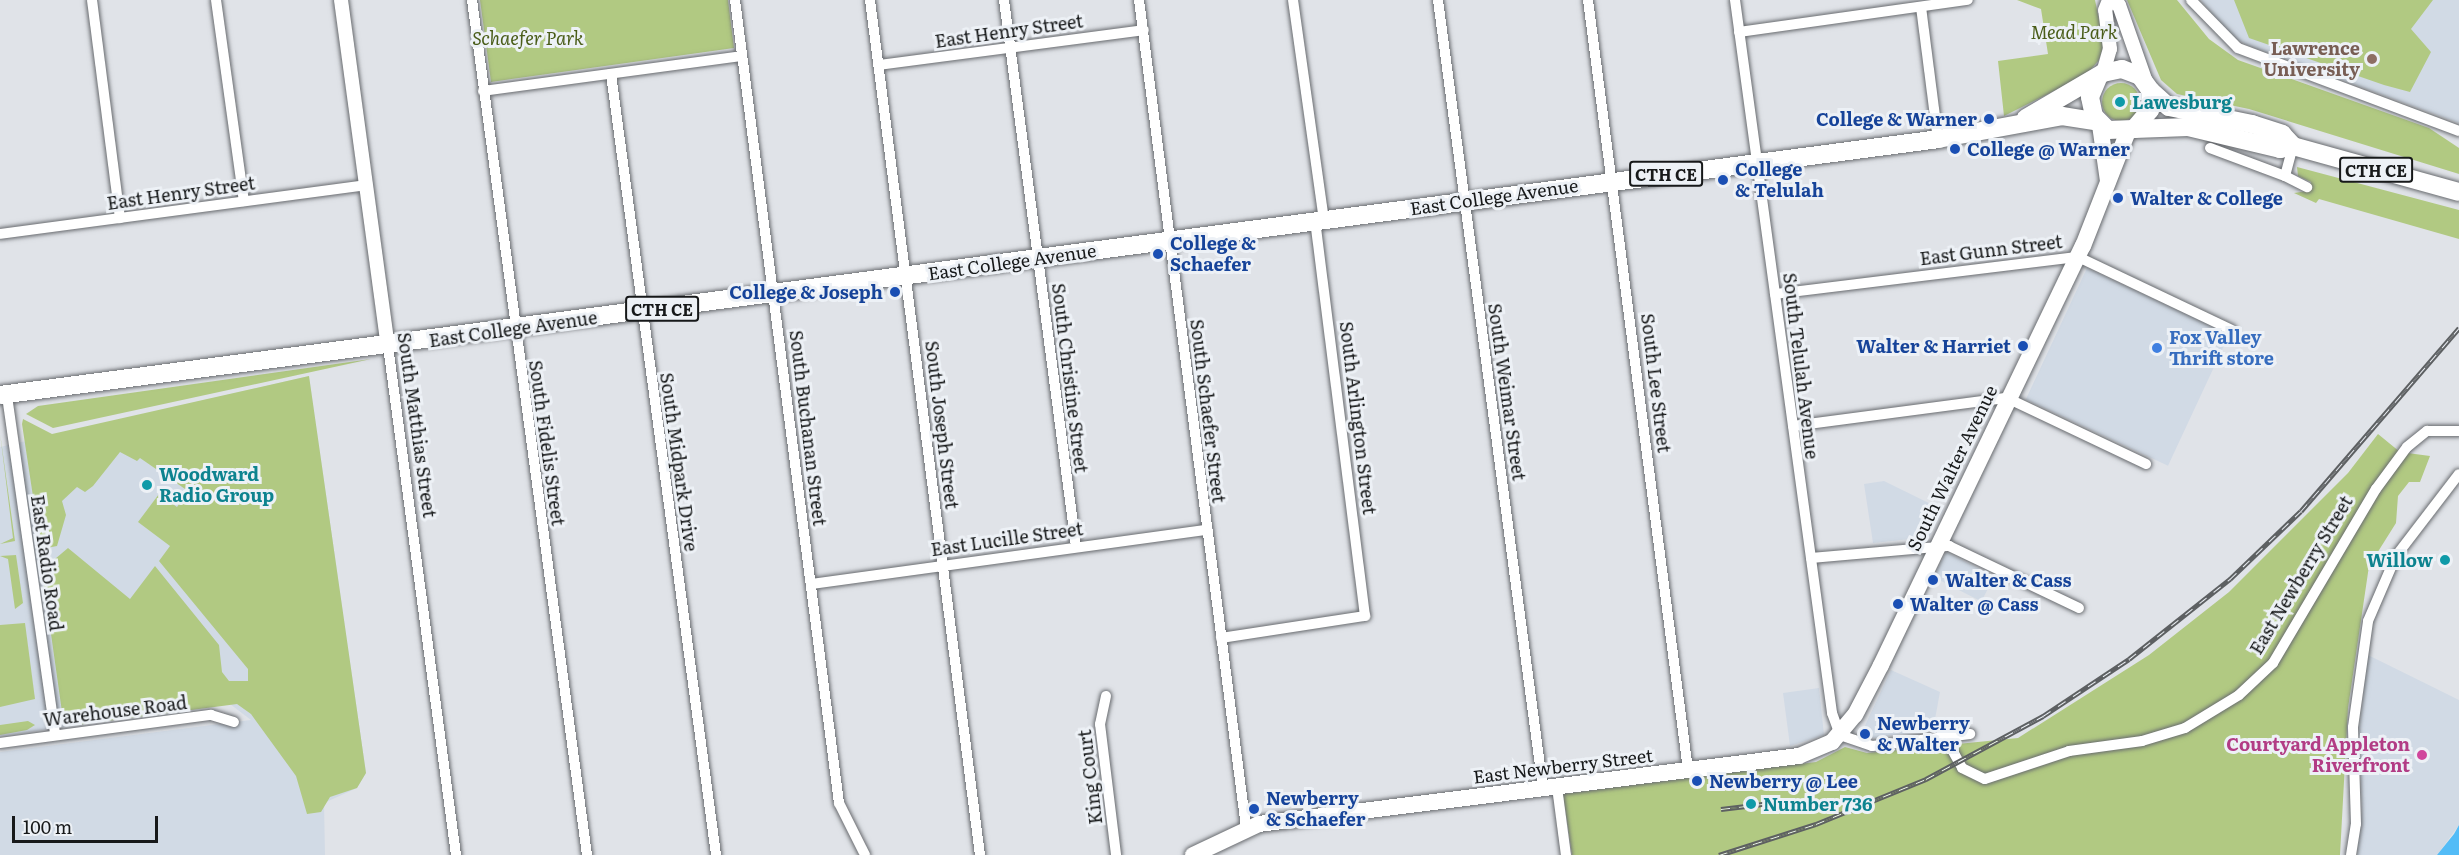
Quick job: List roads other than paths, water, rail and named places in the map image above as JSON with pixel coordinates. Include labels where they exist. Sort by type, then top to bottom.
[{"type":"main road","points":[[2128,70],[2148,87],[2150,110],[2131,130],[2099,123],[2090,98],[2101,75],[2128,70]]},
{"type":"main road","name":"East College Avenue","points":[[2017,124],[2101,75]]},
{"type":"main road","name":"CTH CE","points":[[2148,87],[2169,107],[2252,124],[2282,134],[2293,146]]},
{"type":"main road","name":"East College Avenue","points":[[2,397],[1938,139],[2071,116],[2099,123]]},
{"type":"main road","name":"South Walter Avenue","points":[[2099,123],[2108,181]]},
{"type":"main road","name":"CTH CE","points":[[2131,130],[2188,127],[2280,149],[2293,146],[2459,192]]},
{"type":"main road","name":"South Walter Avenue","points":[[1840,735],[1881,665],[1936,544],[2078,257],[2131,130]]},
{"type":"main road","name":"East Newberry Street","points":[[1193,855],[1220,848],[1246,827],[1799,756],[1840,735]]},
{"type":"street","points":[[92,0],[120,218]]},
{"type":"street","points":[[216,0],[244,201]]},
{"type":"street","name":"South Matthias Street","points":[[341,0],[456,855]]},
{"type":"street","name":"South Fidelis Street","points":[[472,0],[587,855]]},
{"type":"street","name":"South Buchanan Street","points":[[735,0],[839,803],[865,855]]},
{"type":"street","name":"South Joseph Street","points":[[870,0],[980,855]]},
{"type":"street","name":"South Christine Street","points":[[1004,0],[1076,546]]},
{"type":"street","name":"South Schaefer Street","points":[[1139,0],[1246,827]]},
{"type":"street","name":"South Arlington Street","points":[[1221,638],[1362,619],[1366,610],[1293,0]]},
{"type":"street","name":"South Weimar Street","points":[[1438,0],[1550,788],[1566,855]]},
{"type":"street","name":"South Lee Street","points":[[1588,0],[1688,770]]},
{"type":"street","name":"South Telulah Avenue","points":[[1735,0],[1829,698],[1840,735]]},
{"type":"street","points":[[1739,32],[1968,0]]},
{"type":"street","points":[[2101,75],[2110,49],[2104,10],[2109,0],[2119,6],[2148,87]]},
{"type":"street","points":[[2192,0],[2238,48],[2459,130]]},
{"type":"street","points":[[1921,7],[1938,139]]},
{"type":"street","name":"East Henry Street","points":[[879,65],[1144,30]]},
{"type":"street","points":[[483,91],[742,56]]},
{"type":"street","name":"South Midpark Drive","points":[[611,74],[716,855]]},
{"type":"street","points":[[2285,176],[2293,146]]},
{"type":"street","points":[[2210,148],[2285,176],[2307,187]]},
{"type":"street","name":"East Henry Street","points":[[0,234],[366,185]]},
{"type":"street","name":"East Gunn Street","points":[[1775,294],[2078,257],[2232,330]]},
{"type":"street","name":"East Radio Road","points":[[2,397],[55,735]]},
{"type":"street","points":[[1793,426],[2007,398],[2146,464]]},
{"type":"street","name":"East Newberry Street","points":[[1937,738],[1950,746],[1962,768],[1985,779],[2054,754],[2165,736],[2195,722],[2260,680],[2273,663],[2376,489],[2407,447],[2427,431],[2459,431]]},
{"type":"street","points":[[2351,855],[2356,824],[2353,727],[2368,621],[2396,556],[2459,474],[2459,463]]},
{"type":"street","name":"East Lucille Street","points":[[811,584],[1076,546],[1207,530]]},
{"type":"street","points":[[1810,558],[1936,544],[2079,608]]},
{"type":"street","name":"King Court","points":[[1106,696],[1100,724],[1116,855]]},
{"type":"street","name":"Warehouse Road","points":[[0,743],[211,715],[234,722]]},
{"type":"street","points":[[1840,735],[1872,746],[1970,734]]},
{"type":"water","points":[[2459,825],[2459,855],[2437,855],[2454,834]]},
{"type":"railway","points":[[1719,855],[1816,824],[1926,779],[2043,716],[2129,659],[2230,579],[2301,511],[2459,328]]},
{"type":"railway","points":[[1721,809],[1763,804]]},
{"type":"place","name":"Lawrence University","points":[[2372,59]]},
{"type":"place","name":"Lawesburg","points":[[2120,102]]},
{"type":"place","name":"College & Warner","points":[[1989,119]]},
{"type":"place","name":"College @ Warner","points":[[1955,149]]},
{"type":"place","name":"College & Telulah","points":[[1723,180]]},
{"type":"place","name":"Walter & College","points":[[2118,198]]},
{"type":"place","name":"College & Schaefer","points":[[1158,254]]},
{"type":"place","name":"College & Joseph","points":[[895,292]]},
{"type":"place","name":"Walter & Harriet","points":[[2023,346]]},
{"type":"place","name":"Fox Valley Thrift store","points":[[2157,348]]},
{"type":"place","name":"Woodward Radio Group","points":[[147,485]]},
{"type":"place","name":"Willow","points":[[2445,560]]},
{"type":"place","name":"Walter & Cass","points":[[1933,580]]},
{"type":"place","name":"Walter @ Cass","points":[[1898,604]]},
{"type":"place","name":"Newberry & Walter","points":[[1865,734]]},
{"type":"place","name":"Courtyard Appleton Riverfront","points":[[2422,755]]},
{"type":"place","name":"Newberry @ Lee","points":[[1697,781]]},
{"type":"place","name":"Number 736","points":[[1751,804]]},
{"type":"place","name":"Newberry & Schaefer","points":[[1254,809]]},
{"type":"park label","name":"Mead Park","points":[[2074,32]]},
{"type":"park label","name":"Schaefer Park","points":[[528,38]]}]
